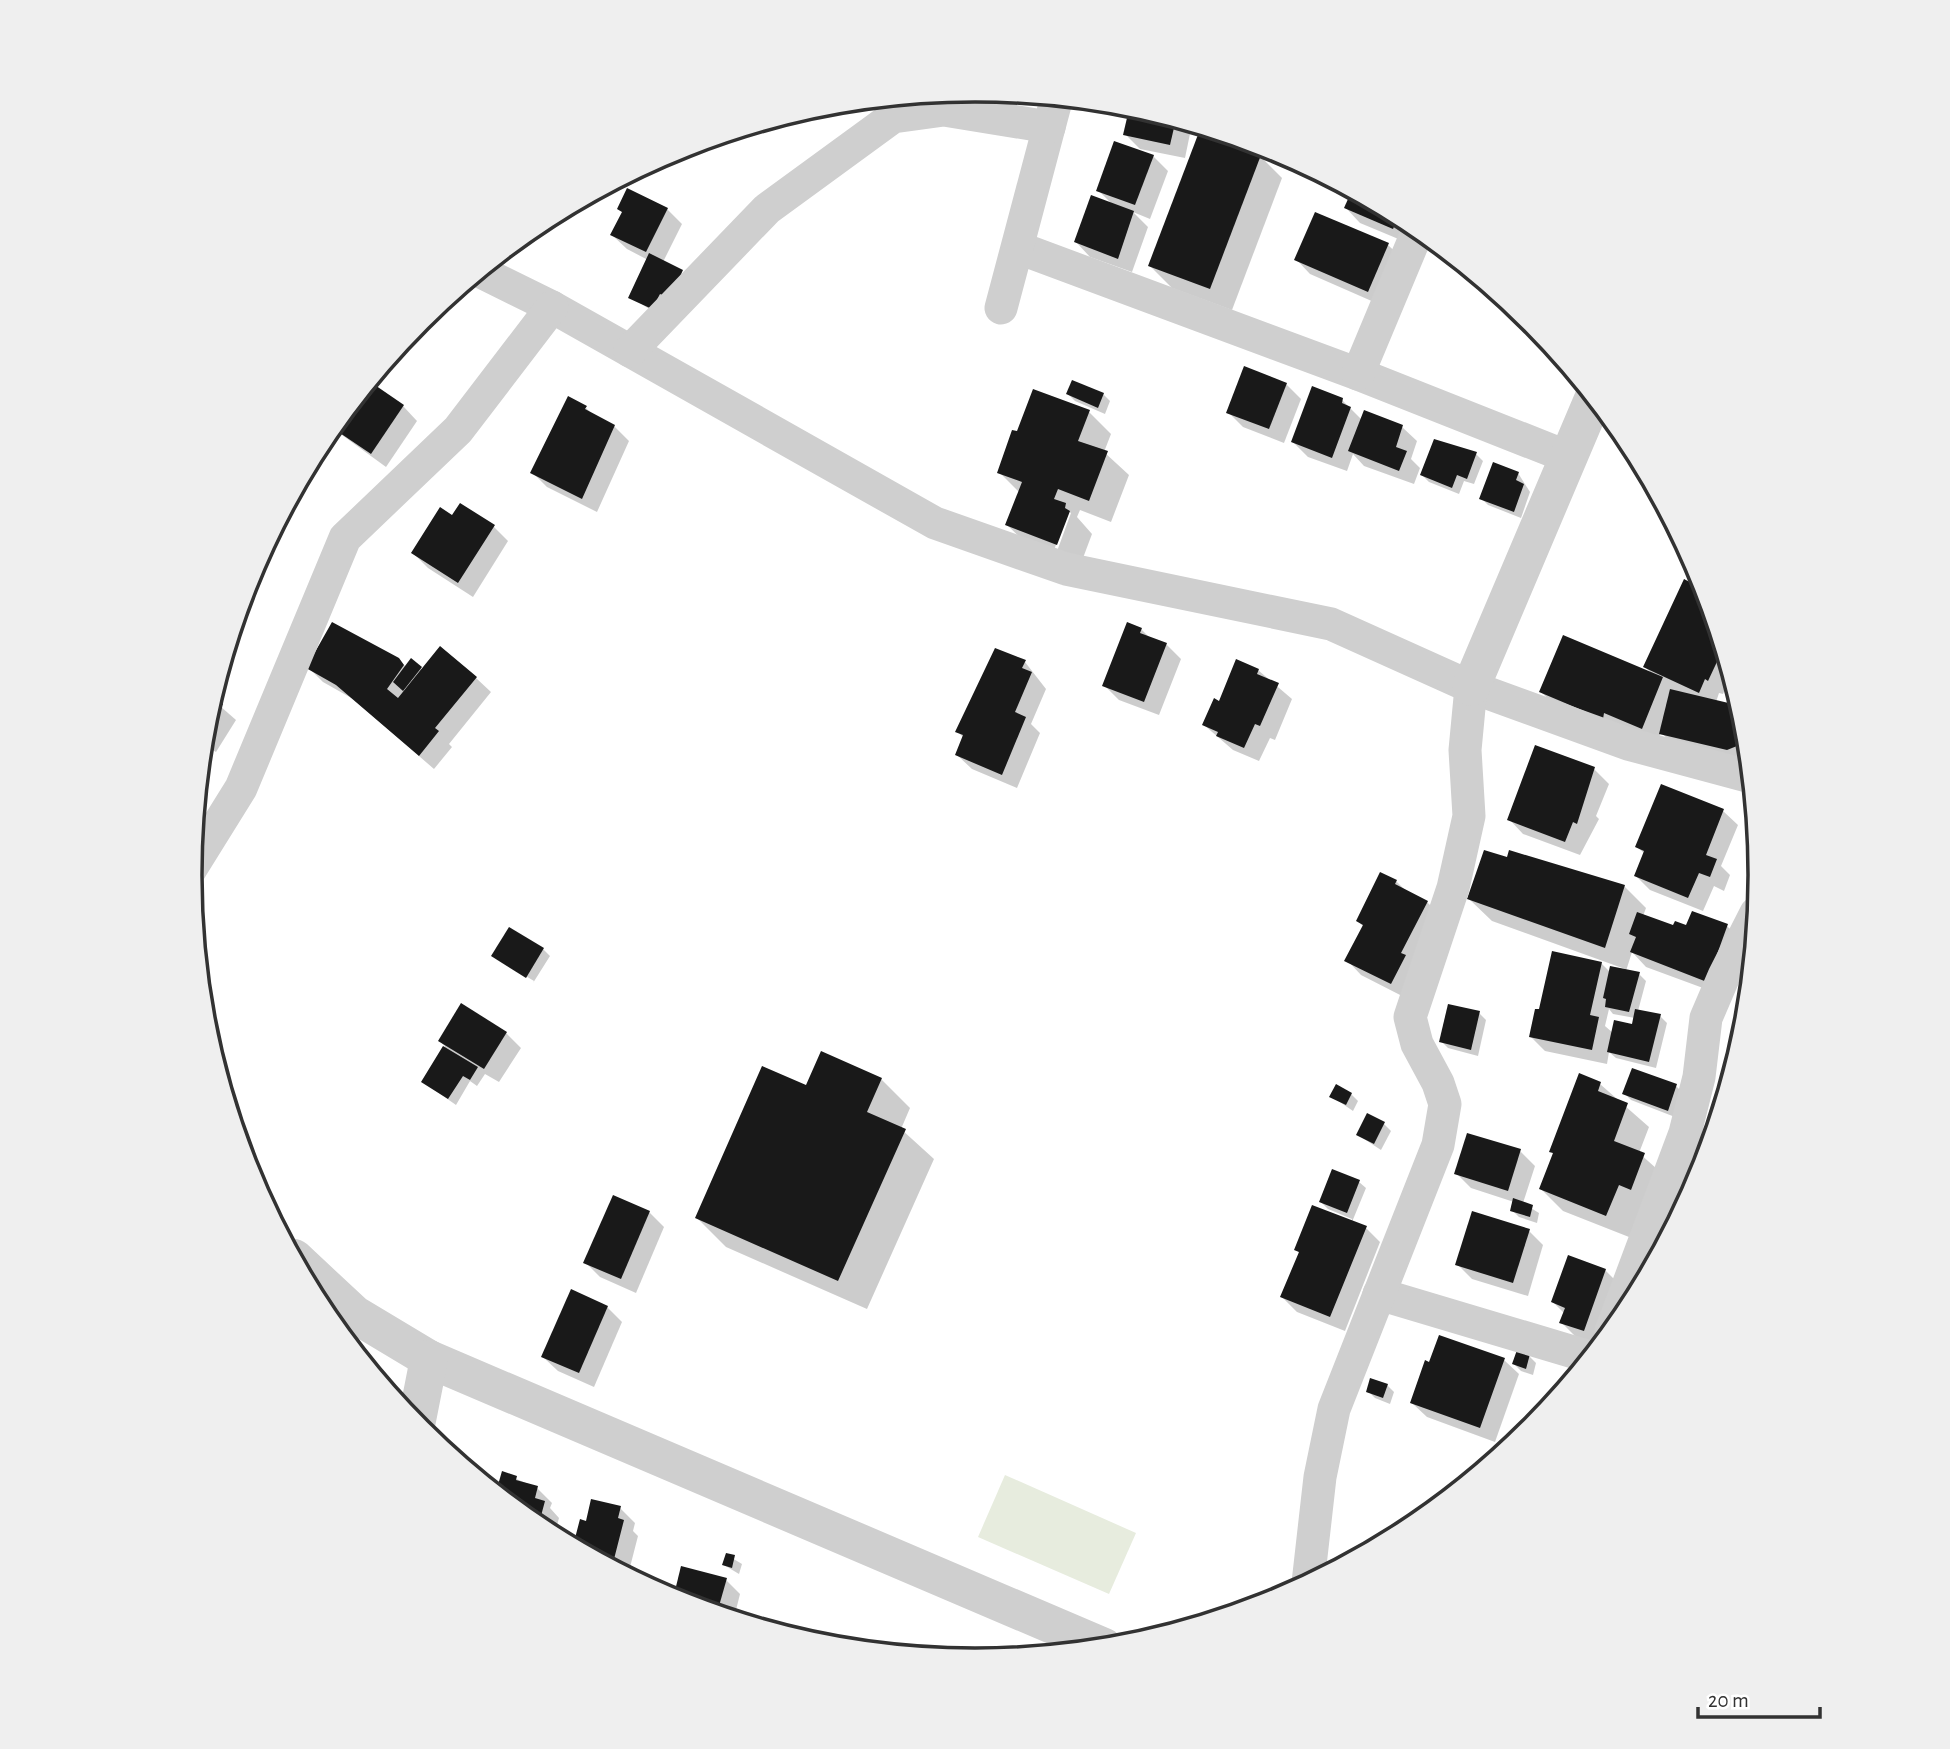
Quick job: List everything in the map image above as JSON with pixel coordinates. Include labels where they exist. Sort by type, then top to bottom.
[{"type":"street","points":[[630,351],[767,209],[892,117],[944,110],[1053,112],[1001,308]]},
{"type":"street","points":[[1358,374],[1414,239]]},
{"type":"street","points":[[1019,248],[1358,374],[1568,457]]},
{"type":"street","points":[[487,275],[552,307],[935,523],[1066,569],[1331,624],[1471,687],[1628,744],[1741,774]]},
{"type":"street","points":[[203,850],[242,788],[345,538],[458,430],[552,307]]},
{"type":"street","points":[[1309,1572],[1320,1477],[1334,1409],[1438,1145],[1445,1104],[1438,1083],[1416,1044],[1410,1017],[1453,888],[1469,816],[1465,750],[1471,687],[1590,407]]},
{"type":"street","points":[[1626,1291],[1685,1133],[1699,1077],[1706,1018],[1745,935]]},
{"type":"street","points":[[317,1280],[354,1314],[429,1359],[1086,1639]]},
{"type":"street","points":[[1379,1294],[1580,1354]]},
{"type":"street","points":[[419,1411],[429,1359]]},
{"type":"shaded area","points":[[1005,1475],[1136,1533],[1109,1594],[978,1537]]},
{"type":"building","points":[[1127,116],[1174,128],[1170,145],[1123,135]]},
{"type":"building","points":[[1198,135],[1261,156],[1210,289],[1148,266]]},
{"type":"building","points":[[1114,141],[1154,155],[1135,205],[1096,191]]},
{"type":"building","points":[[627,188],[668,208],[646,252],[610,235],[622,212],[617,209]]},
{"type":"building","points":[[1091,195],[1134,211],[1118,259],[1074,242]]},
{"type":"building","points":[[1349,198],[1394,226],[1393,229],[1344,208]]},
{"type":"building","points":[[1315,212],[1389,243],[1368,292],[1294,260]]},
{"type":"building","points":[[649,253],[683,270],[670,298],[660,294],[652,309],[628,298]]},
{"type":"building","points":[[1244,366],[1287,383],[1269,429],[1226,413]]},
{"type":"building","points":[[1072,380],[1104,393],[1098,408],[1066,394]]},
{"type":"building","points":[[377,386],[404,405],[371,454],[340,433]]},
{"type":"building","points":[[1312,386],[1343,398],[1342,403],[1351,407],[1332,458],[1291,442]]},
{"type":"building","points":[[1033,389],[1090,410],[1078,441],[1108,451],[1089,501],[1058,489],[1054,499],[1066,503],[1065,508],[1070,511],[1057,545],[1005,525],[1022,482],[997,473],[1012,430],[1017,431]]},
{"type":"building","points":[[568,396],[587,406],[585,409],[615,425],[582,499],[530,473]]},
{"type":"building","points":[[1364,410],[1403,425],[1396,447],[1407,451],[1399,471],[1348,451]]},
{"type":"building","points":[[1434,439],[1477,452],[1467,479],[1457,475],[1452,488],[1420,475]]},
{"type":"building","points":[[1493,462],[1519,472],[1516,480],[1524,484],[1514,512],[1479,499]]},
{"type":"building","points":[[460,503],[495,525],[458,583],[411,553],[440,507],[452,515]]},
{"type":"building","points":[[1684,579],[1690,582],[1718,660],[1699,693],[1643,667]]},
{"type":"building","points":[[332,622],[399,658],[404,665],[387,689],[398,698],[440,646],[477,677],[435,728],[439,731],[419,756],[336,685],[306,668]]},
{"type":"building","points":[[1127,622],[1142,628],[1140,633],[1167,643],[1144,702],[1102,686]]},
{"type":"building","points":[[1563,635],[1663,677],[1642,729],[1604,713],[1603,719],[1539,692]]},
{"type":"building","points":[[995,648],[1026,660],[1022,668],[1032,672],[1015,712],[1026,717],[1002,775],[955,755],[963,735],[955,732]]},
{"type":"building","points":[[411,658],[422,667],[403,691],[393,682]]},
{"type":"building","points":[[1236,659],[1259,669],[1257,674],[1279,683],[1260,726],[1255,724],[1244,748],[1216,736],[1218,732],[1202,725],[1214,698],[1219,701]]},
{"type":"building","points":[[1670,689],[1728,703],[1737,746],[1727,750],[1659,734]]},
{"type":"building","points":[[1535,745],[1595,767],[1577,824],[1573,822],[1565,842],[1507,820]]},
{"type":"building","points":[[1661,784],[1724,809],[1706,855],[1717,859],[1710,877],[1699,873],[1688,898],[1634,876],[1644,851],[1635,847]]},
{"type":"building","points":[[1484,850],[1507,857],[1509,850],[1625,885],[1605,948],[1467,899]]},
{"type":"building","points":[[1380,872],[1397,880],[1395,884],[1428,901],[1401,953],[1406,955],[1391,984],[1344,961],[1363,925],[1356,921]]},
{"type":"building","points":[[1692,911],[1728,924],[1707,982],[1630,952],[1636,937],[1629,934],[1637,912],[1673,925],[1675,921],[1686,925]]},
{"type":"building","points":[[509,927],[544,948],[526,978],[491,956]]},
{"type":"building","points":[[1552,951],[1602,962],[1590,1015],[1599,1017],[1592,1050],[1529,1037],[1535,1009],[1539,1009]]},
{"type":"building","points":[[1610,966],[1640,972],[1629,1012],[1605,1007],[1606,999],[1603,998]]},
{"type":"building","points":[[461,1003],[507,1032],[484,1069],[438,1041]]},
{"type":"building","points":[[1448,1004],[1480,1011],[1471,1050],[1439,1042]]},
{"type":"building","points":[[1635,1009],[1661,1014],[1649,1062],[1607,1052],[1614,1020],[1632,1024]]},
{"type":"building","points":[[443,1046],[478,1067],[470,1080],[463,1076],[448,1099],[421,1082]]},
{"type":"building","points":[[821,1051],[882,1078],[867,1112],[906,1129],[838,1281],[695,1218],[762,1066],[806,1085]]},
{"type":"building","points":[[1632,1068],[1677,1084],[1668,1111],[1622,1094]]},
{"type":"building","points":[[1579,1073],[1601,1082],[1598,1091],[1628,1103],[1614,1141],[1645,1153],[1631,1190],[1619,1185],[1606,1216],[1539,1189],[1553,1153],[1549,1152]]},
{"type":"building","points":[[1336,1084],[1352,1093],[1346,1105],[1329,1097]]},
{"type":"building","points":[[1367,1113],[1385,1122],[1374,1144],[1356,1135]]},
{"type":"building","points":[[1467,1133],[1521,1149],[1508,1191],[1454,1174]]},
{"type":"building","points":[[1332,1169],[1360,1180],[1347,1213],[1319,1202]]},
{"type":"building","points":[[613,1195],[650,1211],[621,1279],[583,1263]]},
{"type":"building","points":[[1513,1198],[1533,1205],[1530,1217],[1510,1211]]},
{"type":"building","points":[[1312,1205],[1367,1226],[1330,1317],[1280,1297],[1299,1252],[1294,1250]]},
{"type":"building","points":[[1472,1211],[1530,1229],[1513,1283],[1455,1265]]},
{"type":"building","points":[[1568,1255],[1606,1269],[1584,1331],[1559,1323],[1565,1308],[1551,1302]]},
{"type":"building","points":[[571,1289],[608,1306],[579,1373],[541,1357]]},
{"type":"building","points":[[1439,1335],[1505,1358],[1480,1428],[1410,1403],[1425,1360],[1429,1362]]},
{"type":"building","points":[[1517,1350],[1530,1354],[1526,1369],[1512,1364]]},
{"type":"building","points":[[1370,1378],[1388,1384],[1383,1398],[1366,1392]]},
{"type":"building","points":[[502,1471],[517,1476],[516,1480],[538,1486],[535,1498],[545,1501],[542,1514],[504,1488],[498,1483]]},
{"type":"building","points":[[591,1499],[621,1506],[618,1518],[624,1520],[614,1558],[576,1536],[580,1519],[586,1521]]},
{"type":"building","points":[[726,1553],[735,1555],[732,1568],[722,1565]]},
{"type":"building","points":[[681,1566],[727,1578],[720,1603],[676,1588]]}]
